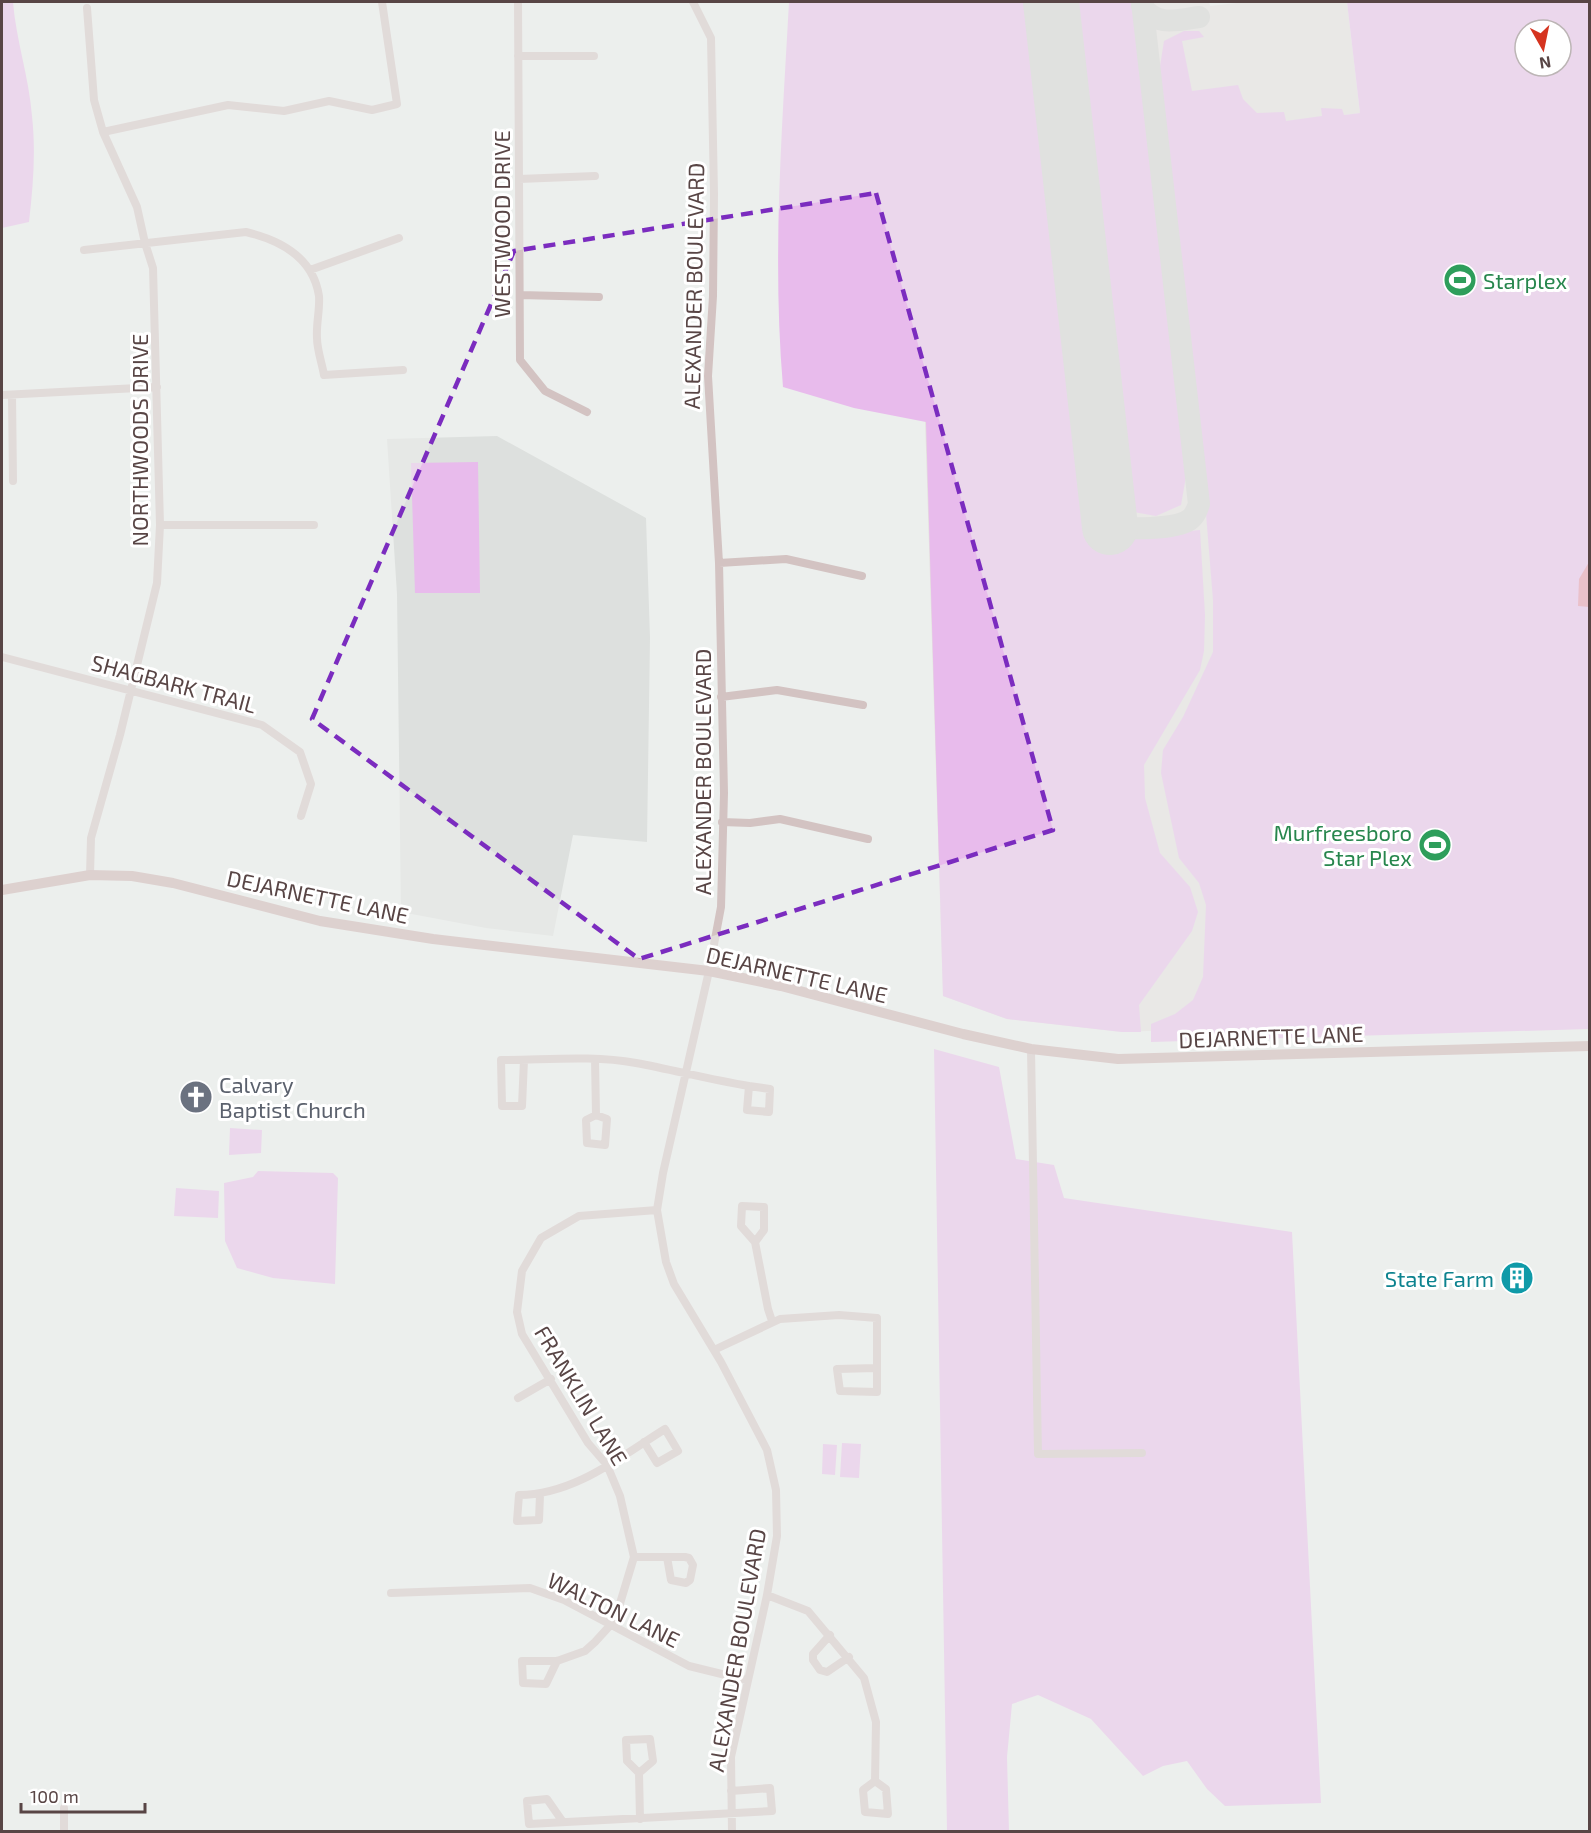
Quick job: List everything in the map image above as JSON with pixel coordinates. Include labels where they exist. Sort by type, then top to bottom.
[{"type":"main road","name":"DEJARNETTE LANE","points":[[2,890],[90,875],[132,876],[173,883],[320,921],[433,939],[710,972],[781,986],[963,1034],[1031,1049],[1118,1059],[1590,1046]]},
{"type":"street","points":[[103,132],[228,105],[284,111],[330,101],[372,110],[397,104],[382,2]]},
{"type":"street","name":"WESTWOOD DRIVE","points":[[518,2],[520,360],[545,391],[587,412]]},
{"type":"street","name":"ALEXANDER BOULEVARD","points":[[693,2],[711,38],[714,216],[713,296],[708,376],[719,563],[722,697],[721,907],[710,972],[663,1173],[657,1210],[666,1262],[674,1284],[714,1350],[767,1450],[776,1490],[777,1536],[767,1595],[746,1680],[731,1757],[732,1832]]},
{"type":"street","name":"NORTHWOODS DRIVE","points":[[87,8],[94,100],[103,132],[137,207],[153,268],[160,525],[157,583],[120,735],[91,838],[90,875]]},
{"type":"street","points":[[518,56],[594,57]]},
{"type":"street","points":[[519,179],[595,176]]},
{"type":"street","points":[[84,250],[246,232],[266,237],[291,249],[310,270],[319,296],[317,339],[324,375],[403,370]]},
{"type":"street","points":[[310,270],[399,238]]},
{"type":"street","points":[[520,295],[599,297]]},
{"type":"street","points":[[2,395],[157,387]]},
{"type":"street","points":[[12,395],[13,481]]},
{"type":"street","points":[[160,525],[314,525]]},
{"type":"street","points":[[719,563],[786,559],[862,576]]},
{"type":"street","name":"SHAGBARK TRAIL","points":[[2,657],[262,725],[300,752],[310,784],[301,816]]},
{"type":"street","points":[[722,697],[777,690],[863,705]]},
{"type":"street","points":[[722,822],[750,823],[780,819],[868,839]]},
{"type":"street","points":[[1031,1049],[1038,1454],[1142,1453]]},
{"type":"street","points":[[595,1059],[596,1115]]},
{"type":"street","points":[[524,1060],[522,1106],[502,1106],[501,1060],[595,1059],[635,1063],[686,1076],[749,1086]]},
{"type":"street","name":"FRANKLIN LANE","points":[[612,1623],[634,1557],[620,1496],[607,1465],[588,1443],[522,1334],[518,1312],[522,1271],[541,1238],[579,1216],[657,1210]]},
{"type":"street","points":[[755,1242],[772,1321]]},
{"type":"street","points":[[714,1350],[772,1321],[839,1315],[877,1318],[877,1392],[840,1391],[837,1369],[876,1368]]},
{"type":"street","points":[[518,1398],[551,1379]]},
{"type":"street","points":[[540,1495],[571,1485],[644,1442]]},
{"type":"street","points":[[634,1557],[667,1557]]},
{"type":"street","name":"WALTON LANE","points":[[391,1593],[530,1588],[564,1600],[612,1623],[688,1666],[746,1680]]},
{"type":"street","points":[[767,1595],[808,1611],[849,1657],[864,1678],[876,1722],[875,1781]]},
{"type":"street","points":[[557,1661],[546,1684],[523,1683],[522,1660],[557,1661],[585,1651],[612,1623]]},
{"type":"street","points":[[830,1635],[813,1654],[813,1660],[820,1670],[827,1672],[849,1657]]},
{"type":"street","points":[[639,1773],[640,1820]]},
{"type":"street","points":[[563,1822],[547,1799],[527,1801],[529,1824],[640,1820],[772,1811],[770,1788],[731,1791]]},
{"type":"street","points":[[64,1808],[64,1832]]},
{"type":"highlighted area","points":[[876,193],[1053,830],[639,959],[312,719],[514,251]]},
{"type":"shaded area","points":[[2,2],[13,2],[30,101],[34,156],[29,222],[2,228]]},
{"type":"shaded area","points":[[789,2],[1032,2],[1093,541],[1200,530],[1205,615],[1204,651],[1200,670],[1144,765],[1145,798],[1160,853],[1190,887],[1198,912],[1192,931],[1139,1005],[1141,1032],[1122,1032],[1007,1019],[943,996],[926,422],[854,408],[783,387],[778,242]]},
{"type":"shaded area","points":[[929,2],[1209,2],[1210,6],[1246,2],[1347,2],[1360,113],[1266,125],[1228,437],[1222,1028],[1122,1032],[1007,1019],[943,996],[924,384]]},
{"type":"shaded area","points":[[1070,2],[1132,2],[1136,11],[1188,465],[1181,505],[1156,516],[1128,511]]},
{"type":"shaded area","points":[[1347,2],[1589,2],[1589,1029],[1151,1042],[1151,1024],[1175,1014],[1193,1000],[1203,977],[1206,905],[1199,883],[1179,858],[1161,773],[1163,750],[1183,717],[1213,652],[1213,600],[1201,452],[1158,79],[1164,41],[1184,31],[1199,31],[1204,37],[1182,41],[1192,91],[1238,85],[1243,99],[1257,113],[1284,112],[1286,121],[1322,116],[1321,108],[1342,109],[1344,115],[1360,113]]},
{"type":"shaded area","points":[[497,436],[646,518],[650,638],[647,842],[573,835],[553,936],[486,928],[401,912],[397,594],[387,439]]},
{"type":"shaded area","points":[[478,462],[480,593],[415,593],[411,463]]},
{"type":"shaded area","points":[[1589,562],[1589,607],[1578,606],[1579,579]]},
{"type":"shaded area","points":[[934,1049],[999,1067],[1016,1159],[1054,1165],[1064,1198],[1292,1232],[1321,1803],[1225,1806],[1207,1789],[1187,1761],[1163,1766],[1143,1776],[1091,1719],[1038,1695],[1012,1704],[1007,1757],[1009,1831],[947,1831]]},
{"type":"shaded area","points":[[230,1128],[262,1130],[261,1153],[229,1155]]},
{"type":"shaded area","points":[[258,1171],[333,1173],[338,1178],[335,1284],[273,1278],[237,1268],[225,1241],[224,1183],[253,1177]]},
{"type":"shaded area","points":[[176,1188],[219,1191],[218,1218],[174,1216]]},
{"type":"shaded area","points":[[842,1443],[861,1444],[859,1478],[840,1477]]},
{"type":"shaded area","points":[[823,1444],[837,1445],[835,1475],[822,1474]]},
{"type":"taxiway","points":[[1110,527],[1173,526],[1193,517],[1199,504],[1142,2]]},
{"type":"taxiway","points":[[1142,6],[1148,13],[1160,20],[1199,17]]},
{"type":"runway","points":[[1051,2],[1110,527]]},
{"type":"place","name":"Starplex","points":[[1460,280]]},
{"type":"place","name":"Murfreesboro Star Plex","points":[[1435,845]]},
{"type":"place","name":"Calvary Baptist Church","points":[[196,1097]]},
{"type":"place","name":"State Farm","points":[[1517,1278]]}]
